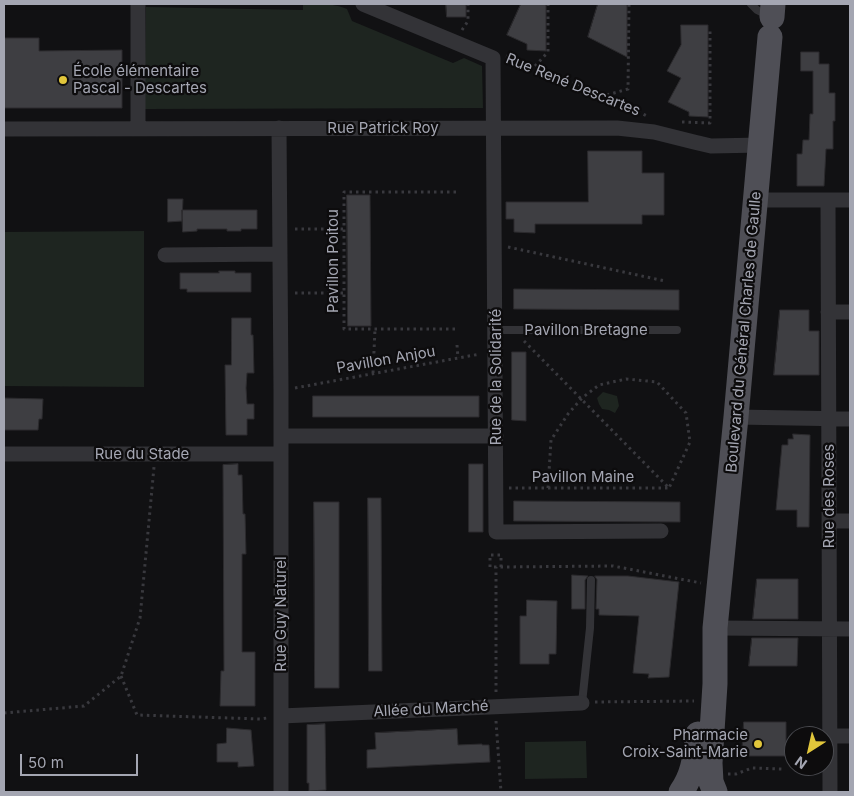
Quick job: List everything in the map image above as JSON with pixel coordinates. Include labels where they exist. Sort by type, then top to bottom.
[{"type":"main road","name":"Boulevard du Général Charles de Gaulle","points":[[681,792],[690,778],[694,761],[715,628],[772,15]]},
{"type":"main road","name":"Boulevard du Général Charles de Gaulle","points":[[715,628],[715,684],[710,763],[711,782],[721,783]]},
{"type":"street","points":[[138,4],[138,128]]},
{"type":"street","name":"Rue René Descartes","points":[[363,4],[493,58]]},
{"type":"street","name":"Rue de la Solidarité","points":[[493,58],[496,532],[661,531]]},
{"type":"street","name":"Rue Guy Naturel","points":[[279,128],[281,792]]},
{"type":"street","name":"Rue Patrick Roy","points":[[4,129],[671,129],[694,142],[711,146],[761,145]]},
{"type":"street","points":[[756,200],[850,200]]},
{"type":"street","name":"Rue des Roses","points":[[828,200],[830,726]]},
{"type":"street","points":[[165,255],[280,254]]},
{"type":"street","points":[[828,312],[850,312]]},
{"type":"street","points":[[736,417],[850,419]]},
{"type":"street","points":[[281,436],[496,436]]},
{"type":"street","name":"Rue du Stade","points":[[4,454],[281,454]]},
{"type":"street","points":[[829,521],[850,521]]},
{"type":"street","points":[[715,628],[850,629]]},
{"type":"street","name":"Allée du Marché","points":[[281,716],[582,703]]},
{"type":"street","points":[[834,736],[850,736]]},
{"type":"street","name":"Rue des Roses","points":[[830,776],[830,792]]},
{"type":"lane","points":[[751,4],[757,10],[772,15]]},
{"type":"lane","name":"Pavillon Bretagne","points":[[496,330],[677,330]]},
{"type":"lane","points":[[582,703],[590,628],[591,580]]},
{"type":"path","points":[[456,42],[468,21],[468,4]]},
{"type":"path","points":[[536,66],[548,52],[548,4]]},
{"type":"path","points":[[607,96],[628,89],[629,4]]},
{"type":"path","points":[[671,129],[710,123],[710,31]]},
{"type":"path","name":"Rue René Descartes","points":[[493,58],[503,54],[536,66],[607,96],[671,129]]},
{"type":"path","name":"Pavillon Poitou","points":[[375,329],[344,329],[344,192],[456,192]]},
{"type":"path","points":[[280,229],[344,229]]},
{"type":"path","points":[[495,244],[665,281]]},
{"type":"path","points":[[280,293],[344,293]]},
{"type":"path","points":[[373,374],[375,329],[456,329]]},
{"type":"path","points":[[496,330],[524,341],[582,398],[669,488],[690,442],[686,413],[657,382],[626,379],[598,385],[582,398],[568,414],[551,440],[548,488]]},
{"type":"path","points":[[457,345],[458,358]]},
{"type":"path","name":"Pavillon Anjou","points":[[281,390],[496,351]]},
{"type":"path","points":[[4,713],[84,706],[120,676],[140,618],[155,454]]},
{"type":"path","name":"Pavillon Maine","points":[[496,488],[669,488]]},
{"type":"path","points":[[501,567],[502,555],[490,555],[490,566],[496,567],[501,567],[613,566],[719,587]]},
{"type":"path","points":[[496,567],[496,706],[501,792]]},
{"type":"path","points":[[120,676],[137,715],[260,719],[281,716]]},
{"type":"path","points":[[582,703],[702,701]]},
{"type":"path","points":[[721,783],[736,774],[752,768],[782,768]]},
{"type":"shaded area","points":[[303,4],[326,4],[342,7],[347,9],[352,21],[453,63],[464,58],[482,66],[483,108],[144,109],[146,7],[303,10]]},
{"type":"shaded area","points":[[144,231],[144,387],[4,386],[4,232]]},
{"type":"shaded area","points":[[603,392],[617,396],[619,406],[615,413],[602,409],[599,404],[597,398]]},
{"type":"shaded area","points":[[586,741],[587,778],[525,779],[525,742]]},
{"type":"building","points":[[446,4],[466,4],[466,17],[447,17]]},
{"type":"building","points":[[521,4],[546,4],[546,51],[527,50],[527,44],[507,35]]},
{"type":"building","points":[[598,4],[627,4],[627,57],[588,37]]},
{"type":"building","points":[[681,25],[708,25],[708,117],[689,116],[689,112],[668,102],[681,78],[667,71],[681,45]]},
{"type":"building","points":[[4,38],[39,38],[39,51],[122,50],[122,108],[4,108]]},
{"type":"building","points":[[801,52],[819,52],[819,64],[829,64],[829,93],[835,93],[833,149],[826,149],[824,186],[797,186],[797,154],[802,154],[803,140],[809,140],[810,114],[813,114],[813,71],[801,71]]},
{"type":"building","points":[[588,151],[642,151],[642,173],[664,173],[664,215],[642,215],[642,224],[535,224],[535,233],[514,232],[514,219],[506,219],[506,202],[588,202]]},
{"type":"building","points":[[347,195],[370,195],[371,326],[348,326]]},
{"type":"building","points":[[168,199],[183,199],[182,221],[168,222]]},
{"type":"building","points":[[182,210],[257,210],[257,229],[227,231],[227,229],[197,229],[197,231],[183,232]]},
{"type":"building","points":[[219,271],[251,273],[251,292],[187,292],[187,289],[180,289],[180,273],[219,273]]},
{"type":"building","points":[[514,289],[679,290],[679,310],[514,309]]},
{"type":"building","points":[[780,310],[809,310],[809,331],[819,331],[819,375],[774,375]]},
{"type":"building","points":[[232,318],[251,318],[254,373],[247,373],[246,388],[247,404],[254,404],[254,419],[247,419],[247,435],[226,435],[225,365],[231,365]]},
{"type":"building","points":[[512,352],[526,352],[526,421],[512,420]]},
{"type":"building","points":[[313,396],[479,396],[479,417],[313,417]]},
{"type":"building","points":[[4,398],[43,399],[42,419],[39,419],[38,430],[4,430]]},
{"type":"building","points":[[793,434],[810,435],[809,527],[797,527],[797,510],[776,510],[782,445],[788,445],[788,439],[793,439]]},
{"type":"building","points":[[238,464],[238,475],[242,475],[246,554],[242,554],[242,652],[255,652],[255,706],[220,706],[221,671],[224,671],[223,465]]},
{"type":"building","points":[[469,464],[483,464],[483,532],[469,532]]},
{"type":"building","points":[[368,498],[381,498],[382,671],[369,671]]},
{"type":"building","points":[[514,501],[680,502],[680,522],[514,521]]},
{"type":"building","points":[[314,502],[339,502],[339,688],[315,688]]},
{"type":"building","points":[[572,575],[588,576],[585,580],[585,609],[572,609]]},
{"type":"building","points":[[595,576],[628,576],[679,582],[669,677],[648,678],[649,674],[633,673],[639,616],[599,615],[599,609],[596,609],[597,580]]},
{"type":"building","points":[[757,579],[798,579],[798,619],[753,619]]},
{"type":"building","points":[[527,600],[557,601],[556,654],[549,654],[549,664],[520,664],[520,616],[526,616]]},
{"type":"building","points":[[752,638],[798,638],[797,666],[749,666]]},
{"type":"building","points":[[744,722],[786,722],[786,726],[784,726],[784,756],[742,756]]},
{"type":"building","points":[[325,724],[326,790],[309,791],[309,783],[307,783],[307,725]]},
{"type":"building","points":[[227,728],[251,730],[254,766],[238,767],[238,762],[217,762],[217,744],[226,743]]},
{"type":"building","points":[[457,729],[458,745],[489,745],[490,762],[367,768],[367,750],[376,749],[375,733]]},
{"type":"place","name":"École élémentaire Pascal - Descartes","points":[[63,80]]},
{"type":"place","name":"Pharmacie Croix-Saint-Marie","points":[[758,744]]}]
